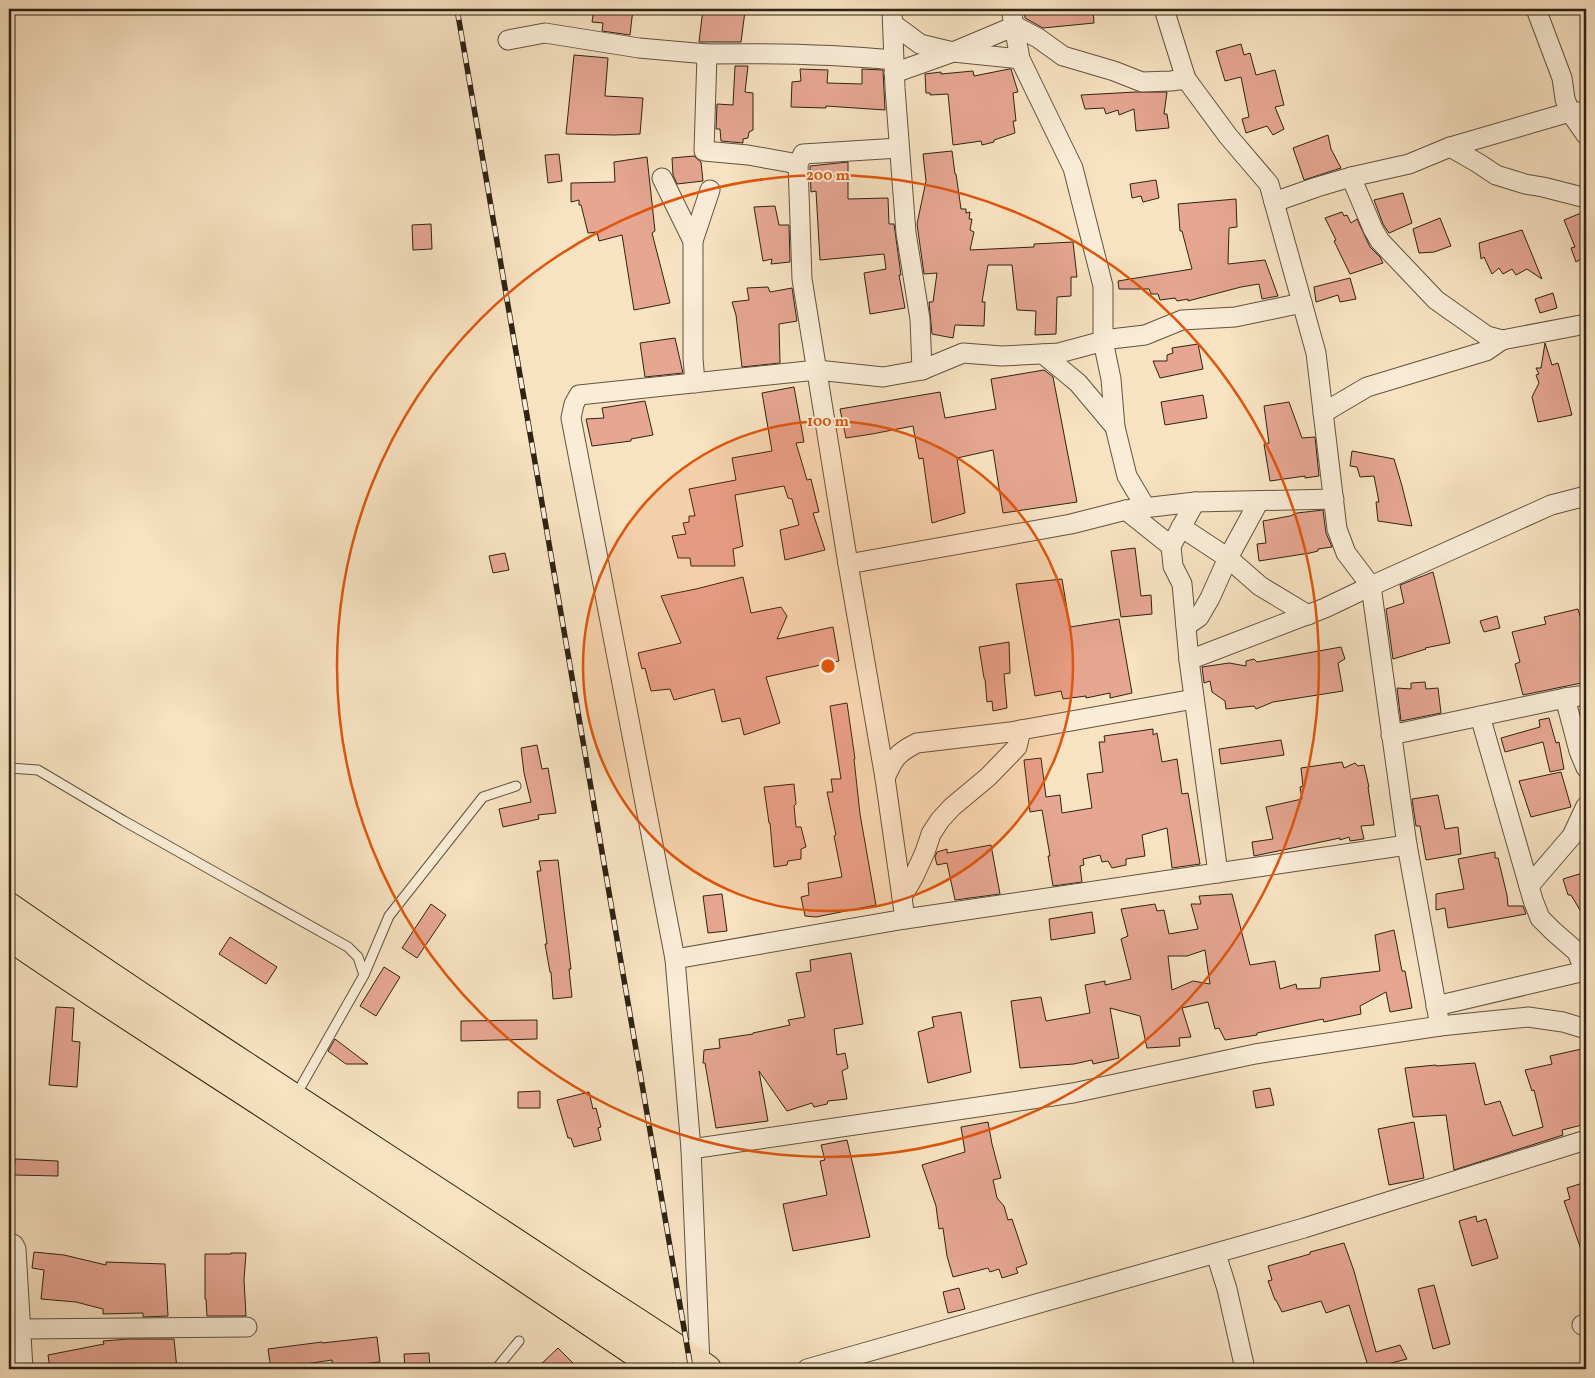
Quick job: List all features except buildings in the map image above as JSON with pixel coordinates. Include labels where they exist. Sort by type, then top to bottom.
[{"type":"highway","points":[[9,907],[294,1098],[703,1367]]},
{"type":"highway","points":[[9,936],[462,1235],[660,1369]]},
{"type":"street","points":[[1164,9],[1186,79],[1228,136],[1269,184],[1316,353],[1337,529],[1346,553],[1371,586],[1406,845],[1440,1026]]},
{"type":"street","points":[[1536,9],[1562,78],[1565,99],[1578,112],[1586,135]]},
{"type":"street","points":[[892,17],[920,44],[953,52],[1020,59]]},
{"type":"street","points":[[892,17],[906,233],[920,319],[922,370]]},
{"type":"street","points":[[1013,17],[1063,56],[1114,71],[1142,82],[1186,79]]},
{"type":"street","points":[[508,40],[544,33],[639,48],[707,54],[838,55],[894,66],[953,52],[1013,17]]},
{"type":"street","points":[[1013,17],[1020,59],[1074,168],[1103,286],[1103,341],[1110,378],[1115,427],[1127,476],[1146,508]]},
{"type":"street","points":[[707,54],[704,151],[748,155],[798,164]]},
{"type":"street","points":[[1274,202],[1317,186],[1410,164],[1450,147],[1578,112]]},
{"type":"street","points":[[1450,147],[1496,175],[1525,184],[1586,198]]},
{"type":"street","points":[[900,148],[803,154],[798,164],[802,279],[885,778],[905,918]]},
{"type":"street","points":[[1351,177],[1372,229],[1380,241],[1436,300],[1487,336],[1502,340]]},
{"type":"street","points":[[662,178],[693,241]]},
{"type":"street","points":[[695,383],[693,358],[693,241],[710,190]]},
{"type":"street","points":[[703,1367],[691,1149],[675,959],[571,418],[574,404],[579,395],[817,370],[883,377],[922,370],[963,353],[1002,356],[1060,353],[1103,341],[1145,335],[1182,320],[1235,317],[1302,303]]},
{"type":"street","points":[[1323,413],[1367,387],[1486,351],[1502,340],[1586,324]]},
{"type":"street","points":[[1043,354],[1078,383],[1115,427]]},
{"type":"street","points":[[1189,660],[1325,608],[1552,505],[1586,496]]},
{"type":"street","points":[[848,564],[1072,524],[1126,510],[1195,502],[1334,499]]},
{"type":"street","points":[[1186,626],[1199,617],[1259,501]]},
{"type":"street","points":[[1195,502],[1171,546],[1172,566],[1182,584],[1189,660],[1218,873]]},
{"type":"street","points":[[1126,510],[1171,546]]},
{"type":"street","points":[[1181,527],[1228,558],[1260,586],[1308,615]]},
{"type":"street","points":[[1391,735],[1586,695]]},
{"type":"street","points":[[1565,698],[1586,768]]},
{"type":"street","points":[[885,778],[893,760],[904,749],[916,743],[1026,735],[1194,699]]},
{"type":"street","points":[[1436,1006],[1586,973],[1582,951],[1553,931],[1540,918],[1480,716]]},
{"type":"street","points":[[902,896],[914,876],[931,834],[940,820],[1018,748],[1026,735]]},
{"type":"street","points":[[1529,886],[1572,836],[1586,806]]},
{"type":"street","points":[[675,959],[905,918],[1406,845]]},
{"type":"street","points":[[691,1149],[1073,1093],[1255,1054],[1440,1026],[1528,1018],[1563,1022],[1586,1029]]},
{"type":"street","points":[[807,1369],[1216,1254],[1586,1140]]},
{"type":"street","points":[[9,1242],[16,1249],[23,1369]]},
{"type":"street","points":[[1216,1254],[1227,1289],[1245,1369]]},
{"type":"street","points":[[21,1329],[247,1327]]},
{"type":"lane","points":[[9,768],[38,770],[132,826],[348,947],[358,957],[364,975]]},
{"type":"lane","points":[[294,1098],[364,975],[389,916],[483,797],[516,786]]},
{"type":"lane","points":[[496,1369],[519,1342]]},
{"type":"railway","points":[[457,9],[691,1369]]}]
